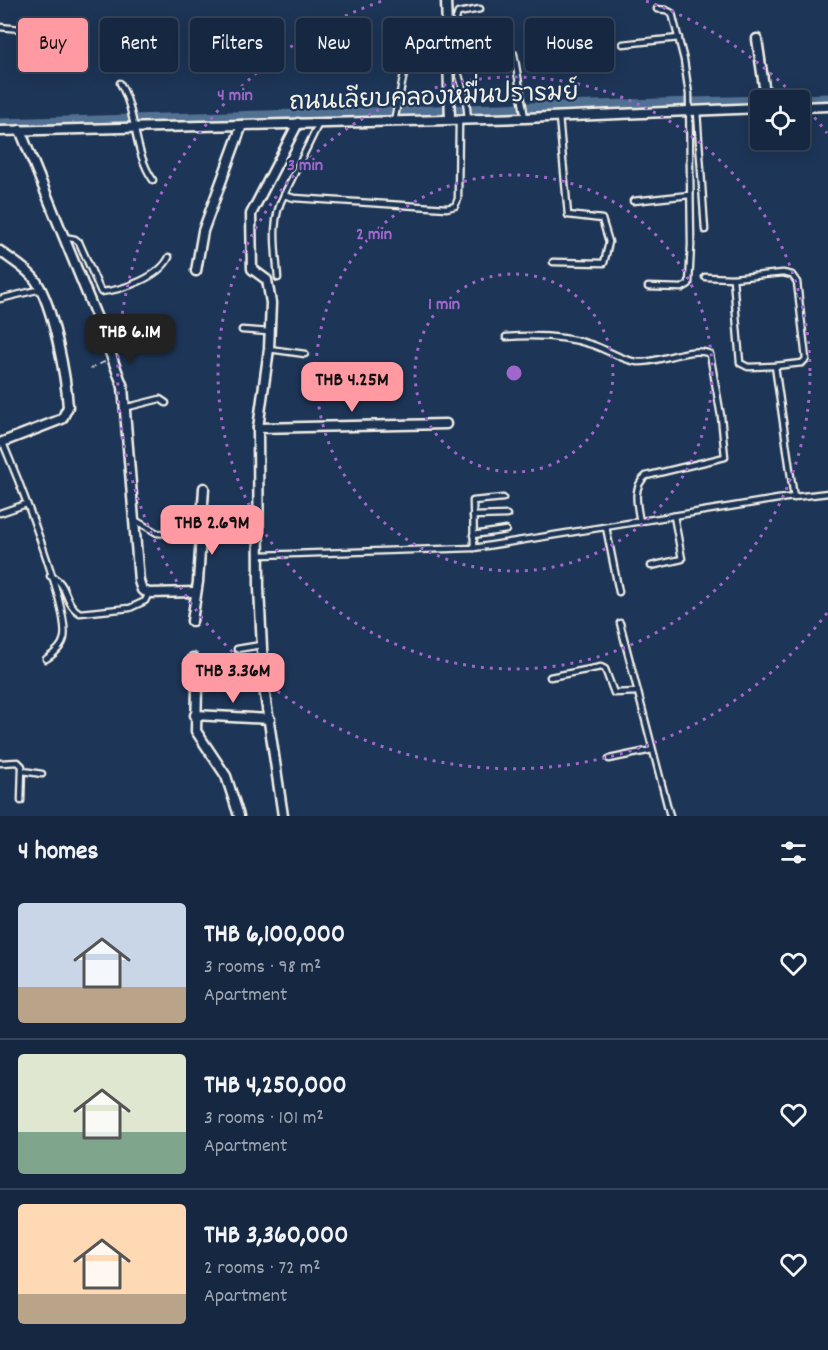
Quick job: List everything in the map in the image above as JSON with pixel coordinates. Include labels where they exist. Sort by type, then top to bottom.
[{"type":"street","points":[[446,0],[450,119]]},
{"type":"street","points":[[757,39],[765,90]]},
{"type":"street","points":[[810,106],[828,106]]},
{"type":"street","name":"ถนนเลียบคลองหมื่นปรารมย์","points":[[0,131],[525,118],[750,108]]},
{"type":"street","points":[[283,816],[261,645],[258,428],[269,349],[270,288],[266,277],[254,272],[251,262],[251,214],[298,123]]},
{"type":"street","points":[[196,271],[203,231],[242,125]]},
{"type":"street","points":[[20,130],[123,387],[139,581],[142,590],[149,593],[195,592]]},
{"type":"street","points":[[0,251],[35,279],[41,289],[53,326],[68,407],[62,419],[2,443]]},
{"type":"street","points":[[258,428],[446,424]]},
{"type":"street","points":[[192,621],[198,582],[204,488]]},
{"type":"street","points":[[194,658],[197,688],[195,715],[199,738],[226,776],[239,816]]},
{"type":"street","points":[[195,715],[270,719]]},
{"type":"lane","points":[[284,195],[294,198],[456,206],[466,99],[456,65],[456,19],[458,13],[480,9]]},
{"type":"lane","points":[[657,9],[672,13],[679,38],[693,111],[705,230]]},
{"type":"lane","points":[[0,27],[18,29]]},
{"type":"lane","points":[[623,44],[679,38]]},
{"type":"lane","points":[[514,54],[525,118]]},
{"type":"lane","points":[[394,121],[404,72]]},
{"type":"lane","points":[[120,83],[128,97],[145,168],[153,180]]},
{"type":"lane","points":[[648,287],[682,288],[689,284],[693,111]]},
{"type":"lane","points":[[553,262],[604,263],[609,242],[602,219],[568,215],[559,115]]},
{"type":"lane","points":[[278,278],[276,209],[319,123]]},
{"type":"lane","points":[[633,201],[690,195]]},
{"type":"lane","points":[[64,237],[79,242],[102,292],[152,275],[166,263],[169,257]]},
{"type":"lane","points":[[705,277],[734,278],[788,273],[797,282],[806,359],[799,364],[776,366],[748,367],[740,363],[734,278]]},
{"type":"lane","points":[[0,299],[41,289]]},
{"type":"lane","points":[[242,330],[269,332]]},
{"type":"lane","points":[[506,337],[534,335],[572,341],[593,345],[638,362],[698,352],[710,354],[722,416],[725,457],[646,476],[638,482],[636,493],[639,522]]},
{"type":"lane","points":[[269,349],[305,354]]},
{"type":"lane","points":[[776,366],[794,498]]},
{"type":"lane","points":[[124,408],[160,399],[166,404]]},
{"type":"lane","points":[[2,443],[26,504],[61,609],[64,640],[56,652],[46,659]]},
{"type":"lane","points":[[260,555],[474,548],[828,493]]},
{"type":"lane","points":[[474,548],[473,501],[503,498]]},
{"type":"lane","points":[[0,513],[26,504]]},
{"type":"lane","points":[[473,516],[507,515]]},
{"type":"lane","points":[[651,566],[682,559],[674,516]]},
{"type":"lane","points":[[134,519],[157,533],[192,535]]},
{"type":"lane","points":[[606,527],[619,592]]},
{"type":"lane","points":[[473,535],[506,530]]},
{"type":"lane","points":[[50,576],[61,583],[68,601],[74,609],[81,613],[130,608],[146,601],[149,593]]},
{"type":"lane","points":[[620,623],[670,816]]},
{"type":"lane","points":[[237,649],[261,645]]},
{"type":"lane","points":[[550,677],[601,667],[605,669],[614,693],[638,692]]},
{"type":"lane","points":[[197,688],[228,685]]},
{"type":"lane","points":[[609,759],[652,750]]},
{"type":"lane","points":[[0,763],[18,762],[23,771],[21,801]]},
{"type":"lane","points":[[23,771],[42,774]]},
{"type":"path","points":[[90,369],[113,358]]},
{"type":"waterway","points":[[0,123],[828,98]]}]
